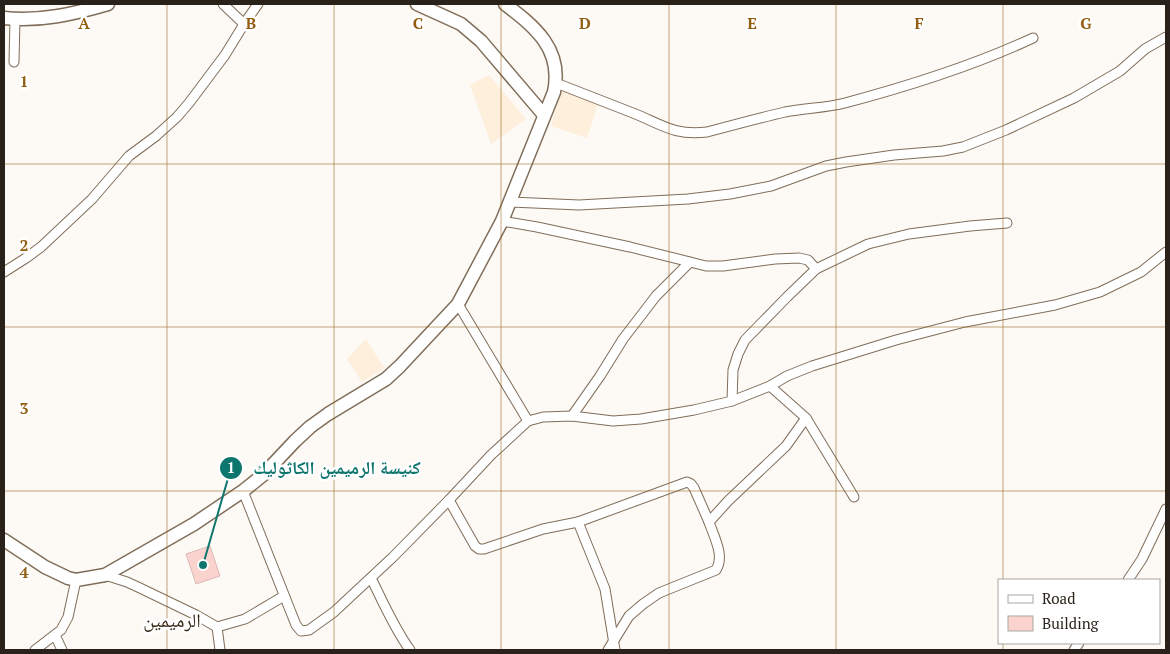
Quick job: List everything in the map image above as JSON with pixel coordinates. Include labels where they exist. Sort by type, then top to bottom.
[{"type":"street","points":[[14,62],[10,19],[34,20],[62,16],[108,4]]},
{"type":"street","points":[[223,4],[244,24]]},
{"type":"street","points":[[4,272],[41,247],[92,199],[122,162],[177,117],[225,55],[258,4]]},
{"type":"street","points":[[417,4],[470,30],[544,115]]},
{"type":"street","points":[[4,540],[45,567],[61,575],[76,580],[105,575],[194,524],[243,491],[263,475],[310,427],[386,379],[458,304],[511,202],[554,92],[556,82],[555,66],[550,48],[542,36],[528,22],[504,4]]},
{"type":"street","points":[[511,202],[579,205],[688,199],[730,194],[771,186],[826,166],[894,155],[943,151],[963,146],[1006,130],[1074,98],[1120,71],[1145,49],[1166,37]]},
{"type":"street","points":[[556,82],[659,125],[679,131],[707,132],[785,112],[843,104],[972,64],[1005,52],[1034,38]]},
{"type":"street","points":[[502,221],[621,245],[706,266],[799,258],[808,260],[816,269]]},
{"type":"street","points":[[732,401],[733,370],[745,340],[816,269],[868,244],[909,234],[1007,223]]},
{"type":"street","points":[[243,491],[296,625],[302,631],[310,630],[334,612],[371,578],[491,455],[528,421],[544,417],[572,416],[613,421],[641,419],[732,401],[812,366],[896,340],[965,322],[1055,305],[1100,292],[1140,272],[1166,252]]},
{"type":"street","points":[[572,416],[623,339],[656,296],[690,262]]},
{"type":"street","points":[[458,304],[528,421]]},
{"type":"street","points":[[770,386],[806,418],[854,497]]},
{"type":"street","points":[[709,522],[728,501],[786,446],[806,418]]},
{"type":"street","points":[[449,500],[475,546],[479,549],[484,549],[543,529],[578,522],[687,482],[691,484],[709,522],[719,553],[719,565],[716,570],[659,593],[643,604],[629,616],[608,650]]},
{"type":"street","points":[[1129,579],[1142,559],[1166,509]]},
{"type":"street","points":[[578,522],[604,589],[615,650]]},
{"type":"street","points":[[105,575],[140,588],[196,615],[216,628],[220,650]]},
{"type":"street","points":[[371,578],[389,615],[410,650]]},
{"type":"street","points":[[35,650],[60,630],[68,617],[76,580]]},
{"type":"street","points":[[216,628],[245,619],[284,596]]},
{"type":"street","points":[[55,635],[62,650]]},
{"type":"shaded area","points":[[489,75],[526,119],[491,144],[470,85]]},
{"type":"shaded area","points":[[562,87],[599,101],[587,138],[551,126]]},
{"type":"shaded area","points":[[366,339],[384,368],[362,382],[347,359]]},
{"type":"building","points":[[210,546],[220,576],[196,584],[186,554]]},
{"type":"place","name":"كنيسة الرميمين الكاثوليك","points":[[203,565]]},
{"type":"district","name":"الرميمين","points":[[172,620]]}]
